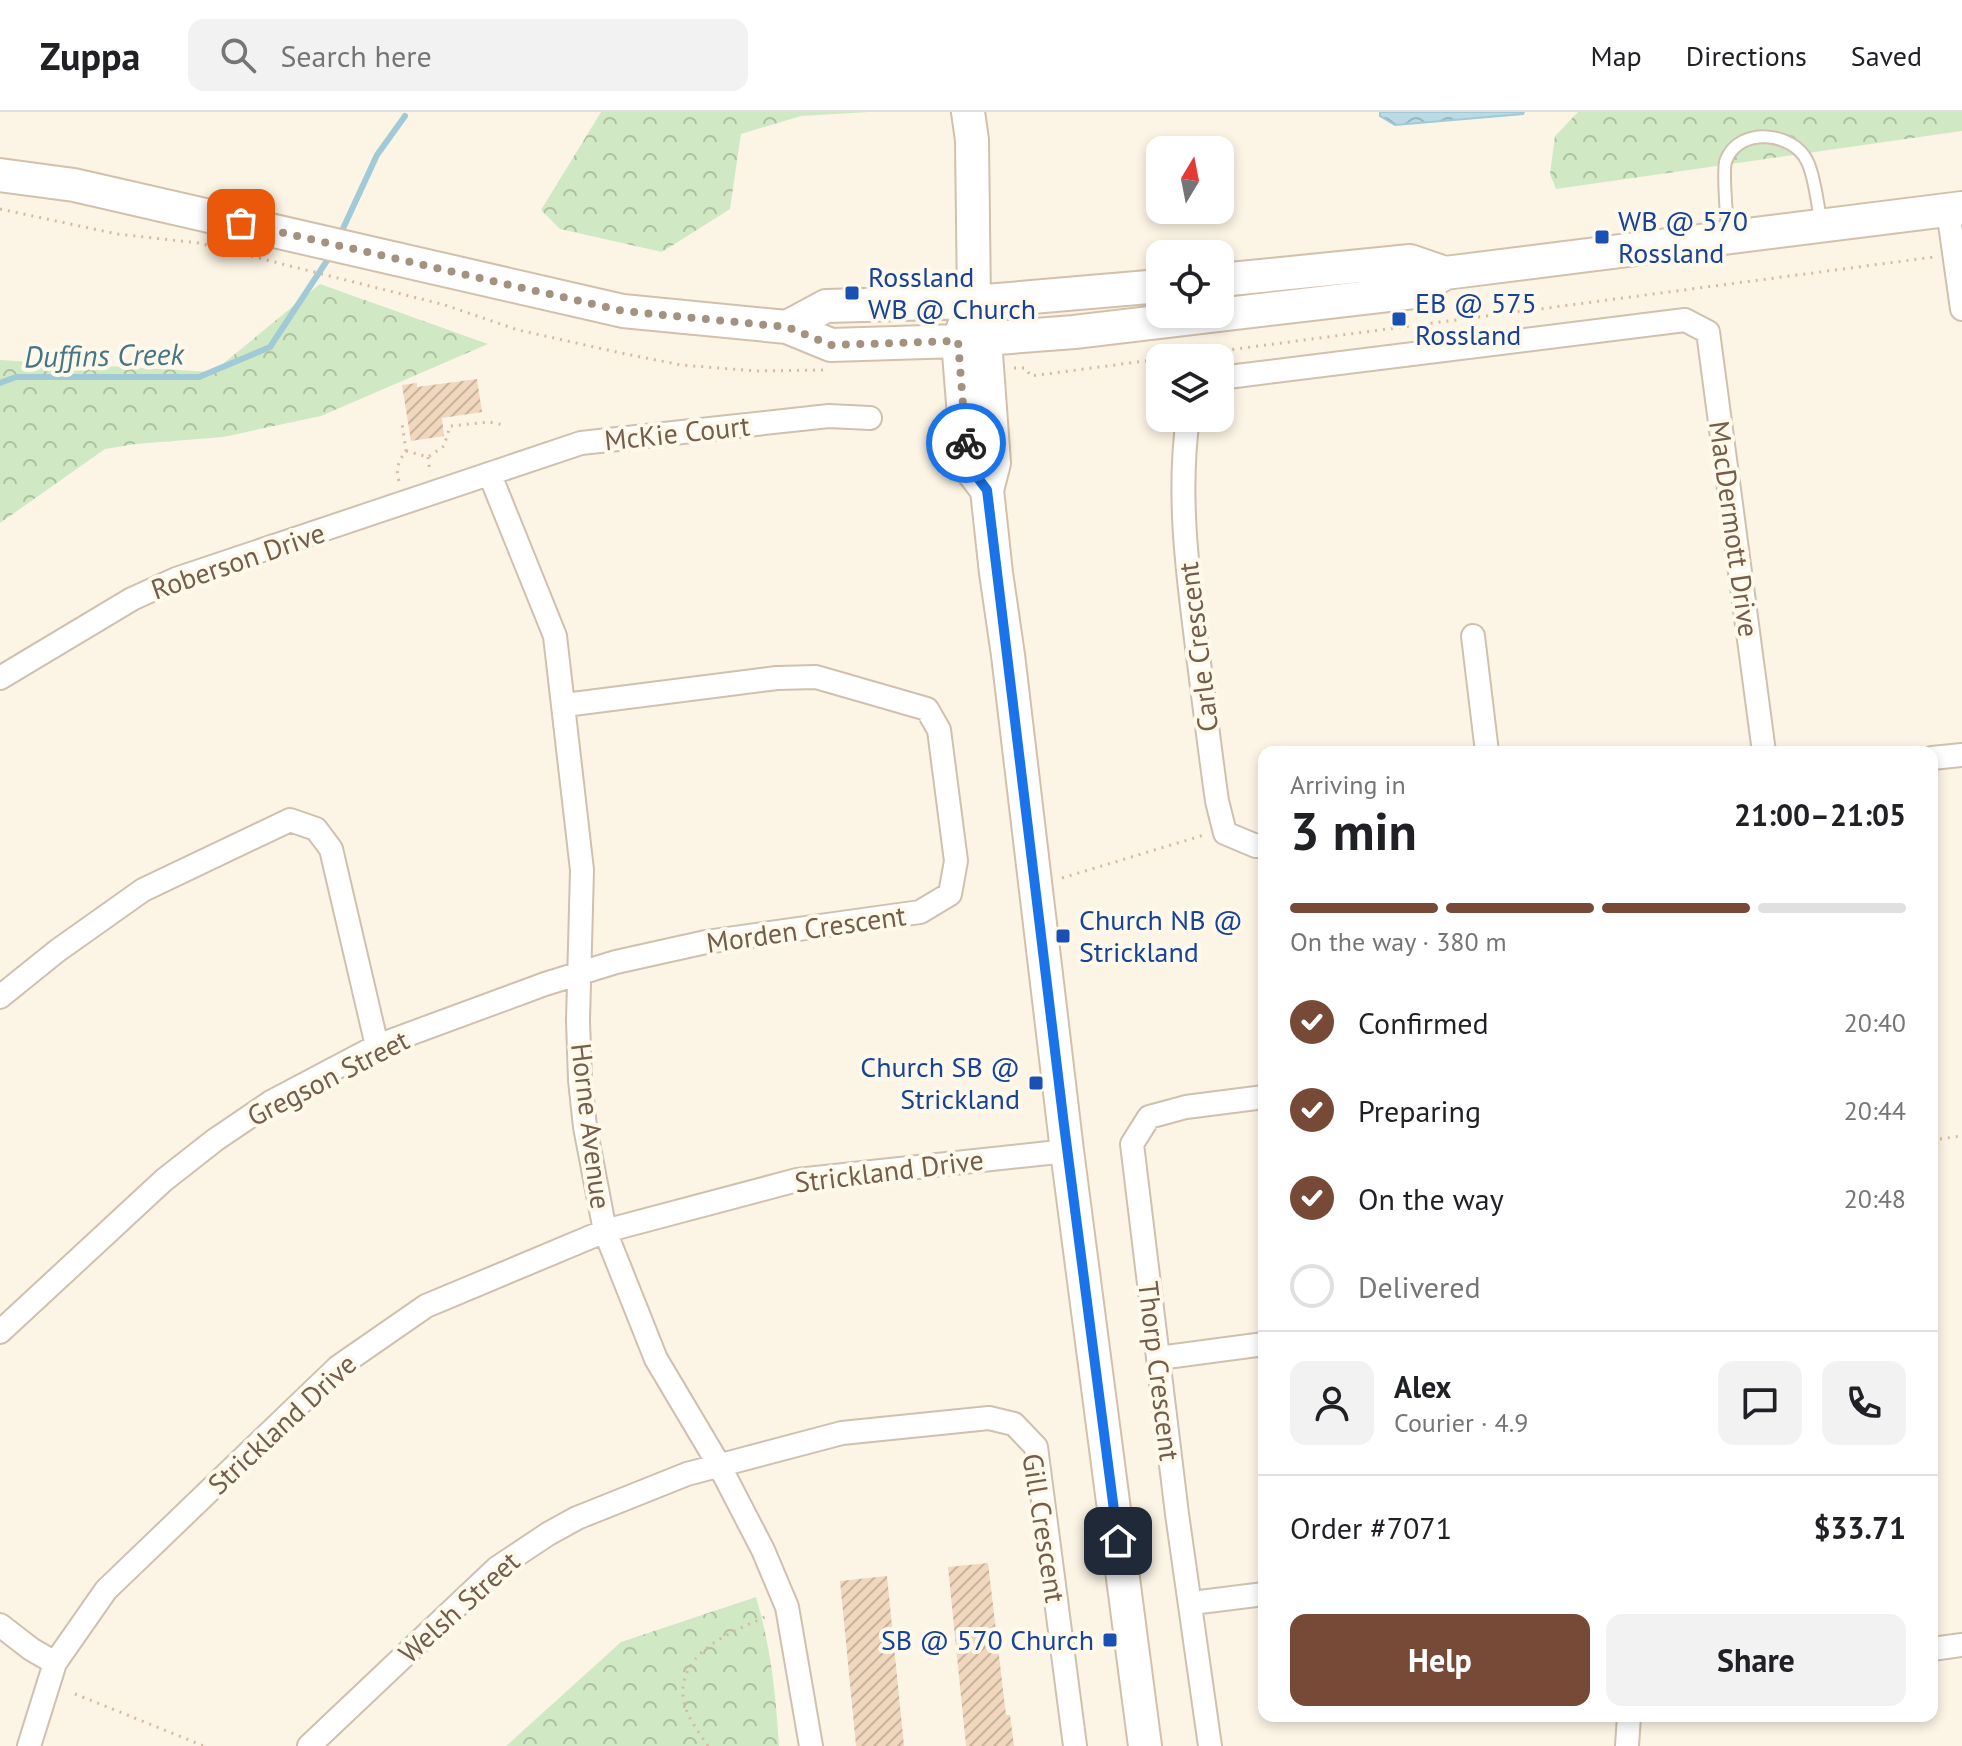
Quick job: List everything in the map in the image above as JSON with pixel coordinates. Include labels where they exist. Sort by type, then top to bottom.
[{"type":"main road","points":[[968,112],[972,140],[977,336],[994,463],[987,490],[1067,1151],[1145,1746]]},
{"type":"main road","points":[[0,175],[74,185],[204,229],[455,273],[623,311],[787,327],[826,306],[977,336],[1074,332],[1414,292],[1445,273],[1955,209]]},
{"type":"main road","points":[[1234,279],[1410,261],[1445,273]]},
{"type":"main road","points":[[1234,289],[1389,272],[1410,261]]},
{"type":"main road","points":[[977,336],[1146,290]]},
{"type":"main road","points":[[977,336],[1022,314],[1146,300]]},
{"type":"street","points":[[1955,209],[1955,255],[1962,309]]},
{"type":"street","name":"MacDermott Drive","points":[[1234,376],[1685,320],[1708,332],[1763,746]]},
{"type":"street","name":"McKie Court","points":[[490,475],[581,443],[829,416],[870,418]]},
{"type":"street","name":"Carle Crescent","points":[[1186,432],[1183,505],[1187,563],[1217,801],[1225,833]]},
{"type":"street","name":"Roberson Drive","points":[[0,678],[132,599],[176,579],[490,475]]},
{"type":"street","name":"Horne Avenue","points":[[490,475],[555,636],[582,870],[578,1021],[580,1080],[585,1127],[605,1231],[656,1359],[719,1465],[763,1550],[787,1607],[811,1746]]},
{"type":"street","points":[[1473,636],[1486,746]]},
{"type":"street","name":"Morden Crescent","points":[[565,705],[777,678],[816,677],[927,709],[939,730],[956,861],[950,894],[920,912],[706,942],[581,973]]},
{"type":"street","points":[[1938,757],[1962,755]]},
{"type":"street","points":[[0,997],[57,951],[143,890],[290,820],[316,829],[331,849],[377,1046]]},
{"type":"street","points":[[1225,833],[1258,846]]},
{"type":"street","name":"Gregson Street","points":[[0,1332],[164,1180],[271,1102],[377,1046],[581,973]]},
{"type":"street","name":"Thorp Crescent","points":[[1210,1746],[1177,1514],[1132,1144],[1149,1117],[1186,1107],[1258,1098]]},
{"type":"street","name":"Strickland Drive","points":[[29,1746],[55,1663],[106,1590],[338,1367],[426,1306],[605,1231],[797,1180],[1067,1151]]},
{"type":"street","points":[[1159,1358],[1258,1345]]},
{"type":"street","name":"Gill Crescent","points":[[719,1465],[842,1433],[989,1418],[1014,1424],[1036,1447],[1075,1746]]},
{"type":"street","name":"Welsh Street","points":[[309,1746],[497,1568],[577,1518],[687,1474],[719,1465]]},
{"type":"street","points":[[1192,1603],[1258,1595]]},
{"type":"street","points":[[0,1625],[55,1663]]},
{"type":"street","points":[[1938,1648],[1962,1645]]},
{"type":"street","points":[[1627,1746],[1629,1722]]},
{"type":"lane","points":[[1728,238],[1726,161],[1737,146],[1755,137],[1780,138],[1796,147],[1807,161],[1822,226]]},
{"type":"path","points":[[0,209],[117,234],[204,229],[518,330],[681,365],[756,371],[830,370]]},
{"type":"path","points":[[977,336],[1025,368],[1031,376],[1955,255]]},
{"type":"path","points":[[406,451],[428,457],[444,446],[450,426],[489,422],[504,425]]},
{"type":"path","points":[[402,423],[406,451],[400,458],[396,473],[408,503]]},
{"type":"path","points":[[1058,879],[1198,836],[1225,833]]},
{"type":"path","points":[[1938,1139],[1962,1136]]},
{"type":"path","points":[[708,1746],[687,1711],[683,1696],[688,1666],[720,1638],[767,1616]]},
{"type":"path","points":[[75,1694],[204,1746]]},
{"type":"green space","points":[[601,112],[869,112],[801,116],[741,134],[730,209],[662,252],[560,229],[541,210]]},
{"type":"green space","points":[[1578,112],[1962,112],[1962,131],[1556,189],[1550,174],[1555,136]]},
{"type":"green space","points":[[320,284],[488,344],[321,416],[223,437],[105,449],[0,523],[0,360],[213,372]]},
{"type":"green space","points":[[756,1597],[772,1671],[779,1746],[506,1746],[621,1642]]},
{"type":"water","points":[[1380,112],[1524,112],[1395,125],[1380,116]]},
{"type":"building","points":[[477,379],[482,412],[442,418],[444,436],[411,441],[402,385],[417,383],[417,387]]},
{"type":"building","points":[[988,1563],[1006,1715],[1010,1715],[1014,1746],[966,1746],[948,1567]]},
{"type":"building","points":[[887,1576],[904,1746],[856,1746],[840,1581]]},
{"type":"waterway","name":"Duffins Creek","points":[[340,235],[377,155],[405,116]]},
{"type":"waterway","name":"Duffins Creek","points":[[0,383],[16,377],[199,377],[270,347],[332,253]]},
{"type":"way so far","points":[[241,223],[623,311],[787,327],[831,345],[958,341],[966,443]]},
{"type":"place","name":"WB @ 570 Rossland","points":[[1602,237]]},
{"type":"place","name":"Rossland WB @ Church","points":[[852,293]]},
{"type":"place","name":"EB @ 575 Rossland","points":[[1399,319]]},
{"type":"place","name":"Church NB @ Strickland","points":[[1063,936]]},
{"type":"place","name":"Church SB @ Strickland","points":[[1036,1083]]},
{"type":"place","name":"SB @ 570 Church","points":[[1110,1640]]},
{"type":"route","points":[[966,443],[968,465],[987,490],[1118,1541]]}]
